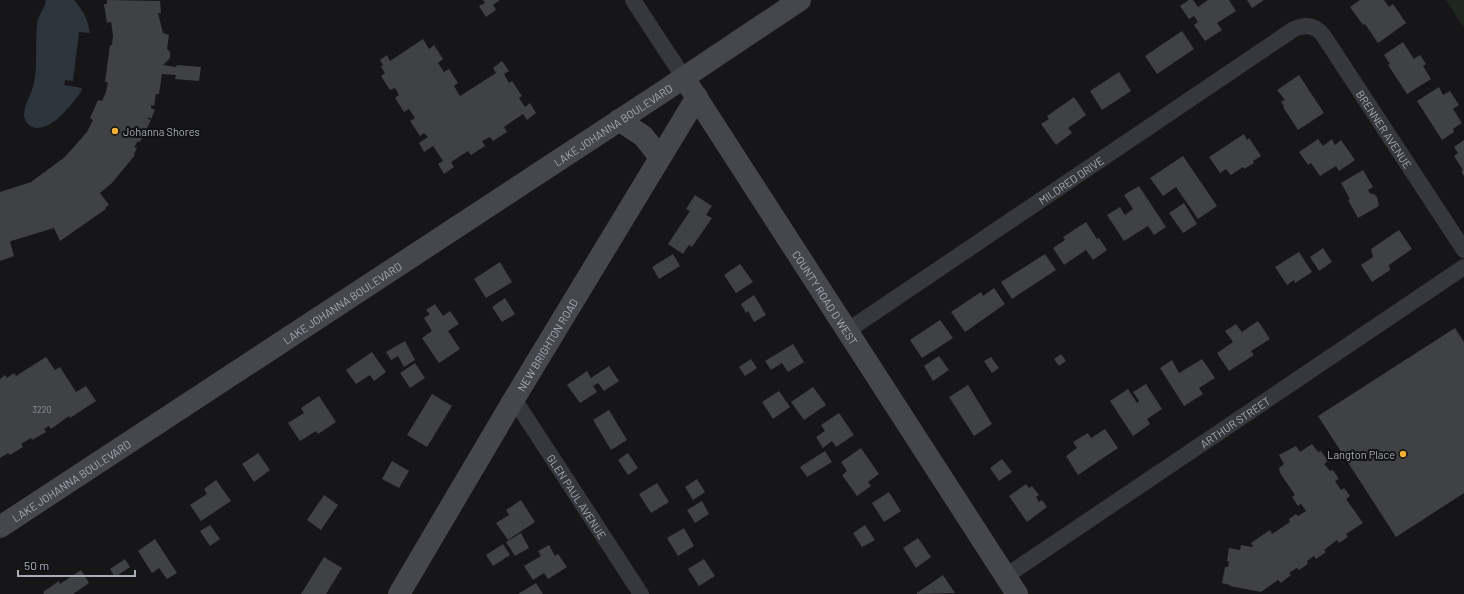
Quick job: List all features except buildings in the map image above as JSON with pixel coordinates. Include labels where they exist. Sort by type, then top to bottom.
[{"type":"street","name":"COUNTY ROAD D WEST","points":[[633,0],[1011,585]]},
{"type":"street","name":"LAKE JOHANNA BOULEVARD","points":[[0,527],[684,78],[800,0]]},
{"type":"street","name":"BRENNER AVENUE","points":[[1294,29],[1302,25],[1312,26],[1320,31],[1464,250]]},
{"type":"street","name":"MILDRED DRIVE","points":[[847,331],[1294,29]]},
{"type":"street","name":"NEW BRIGHTON ROAD","points":[[399,594],[514,399],[697,97]]},
{"type":"street","points":[[619,120],[643,136],[660,157]]},
{"type":"street","name":"ARTHUR STREET","points":[[1011,585],[1464,267]]},
{"type":"street","name":"GLEN PAUL AVENUE","points":[[514,399],[641,594]]},
{"type":"shaded area","points":[[46,0],[74,0],[85,15],[90,33],[79,32],[73,81],[65,80],[64,85],[82,88],[81,92],[72,104],[58,118],[43,127],[36,128],[28,124],[24,115],[25,107],[33,87],[35,76],[37,22]]},
{"type":"shaded area","points":[[1446,0],[1464,0],[1464,28]]},
{"type":"place","name":"Johanna Shores","points":[[115,131]]},
{"type":"place","name":"Langton Place","points":[[1403,454]]}]
